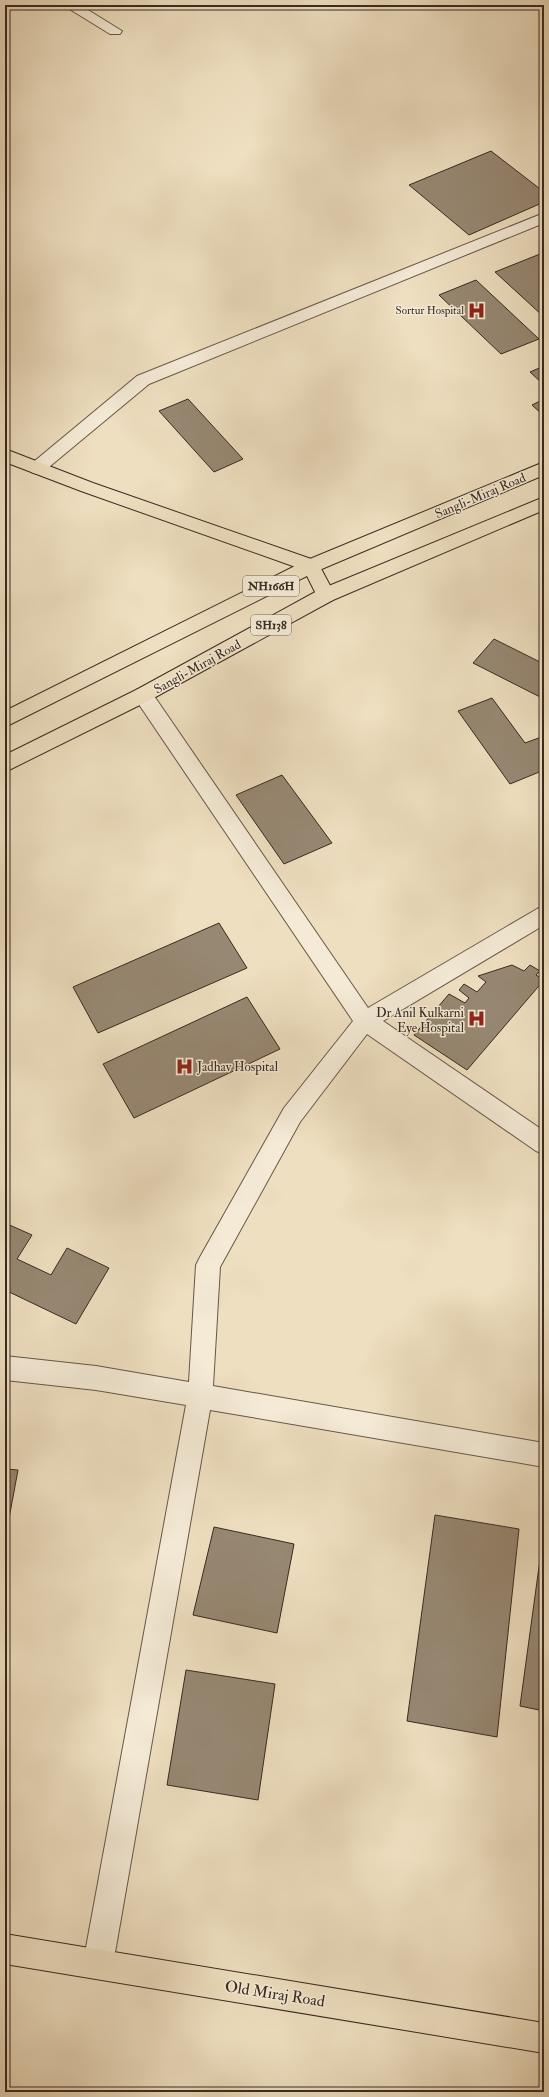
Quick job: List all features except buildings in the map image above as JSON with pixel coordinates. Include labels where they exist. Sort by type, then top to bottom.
[{"type":"main road","points":[[5,455],[37,468],[311,566],[326,595]]},
{"type":"main road","name":"Sangli-Miraj Road","points":[[5,720],[311,566],[544,468]]},
{"type":"main road","name":"Sangli-Miraj Road","points":[[5,764],[143,695],[326,595],[544,503]]},
{"type":"main road","name":"Old Miraj Road","points":[[5,1949],[544,2038]]},
{"type":"street","points":[[70,5],[115,31]]},
{"type":"street","points":[[37,468],[143,380],[544,218]]},
{"type":"street","points":[[143,695],[365,1021],[544,1144]]},
{"type":"street","points":[[98,1964],[200,1397],[208,1265],[292,1115],[365,1021],[544,914]]},
{"type":"street","points":[[5,1368],[96,1378],[544,1455]]},
{"type":"place","name":"Sortur Hospital","points":[[477,310]]},
{"type":"place","name":"Dr Anil Kulkarni Eye Hospital","points":[[477,1019]]},
{"type":"place","name":"Jadhav Hospital","points":[[184,1066]]}]
